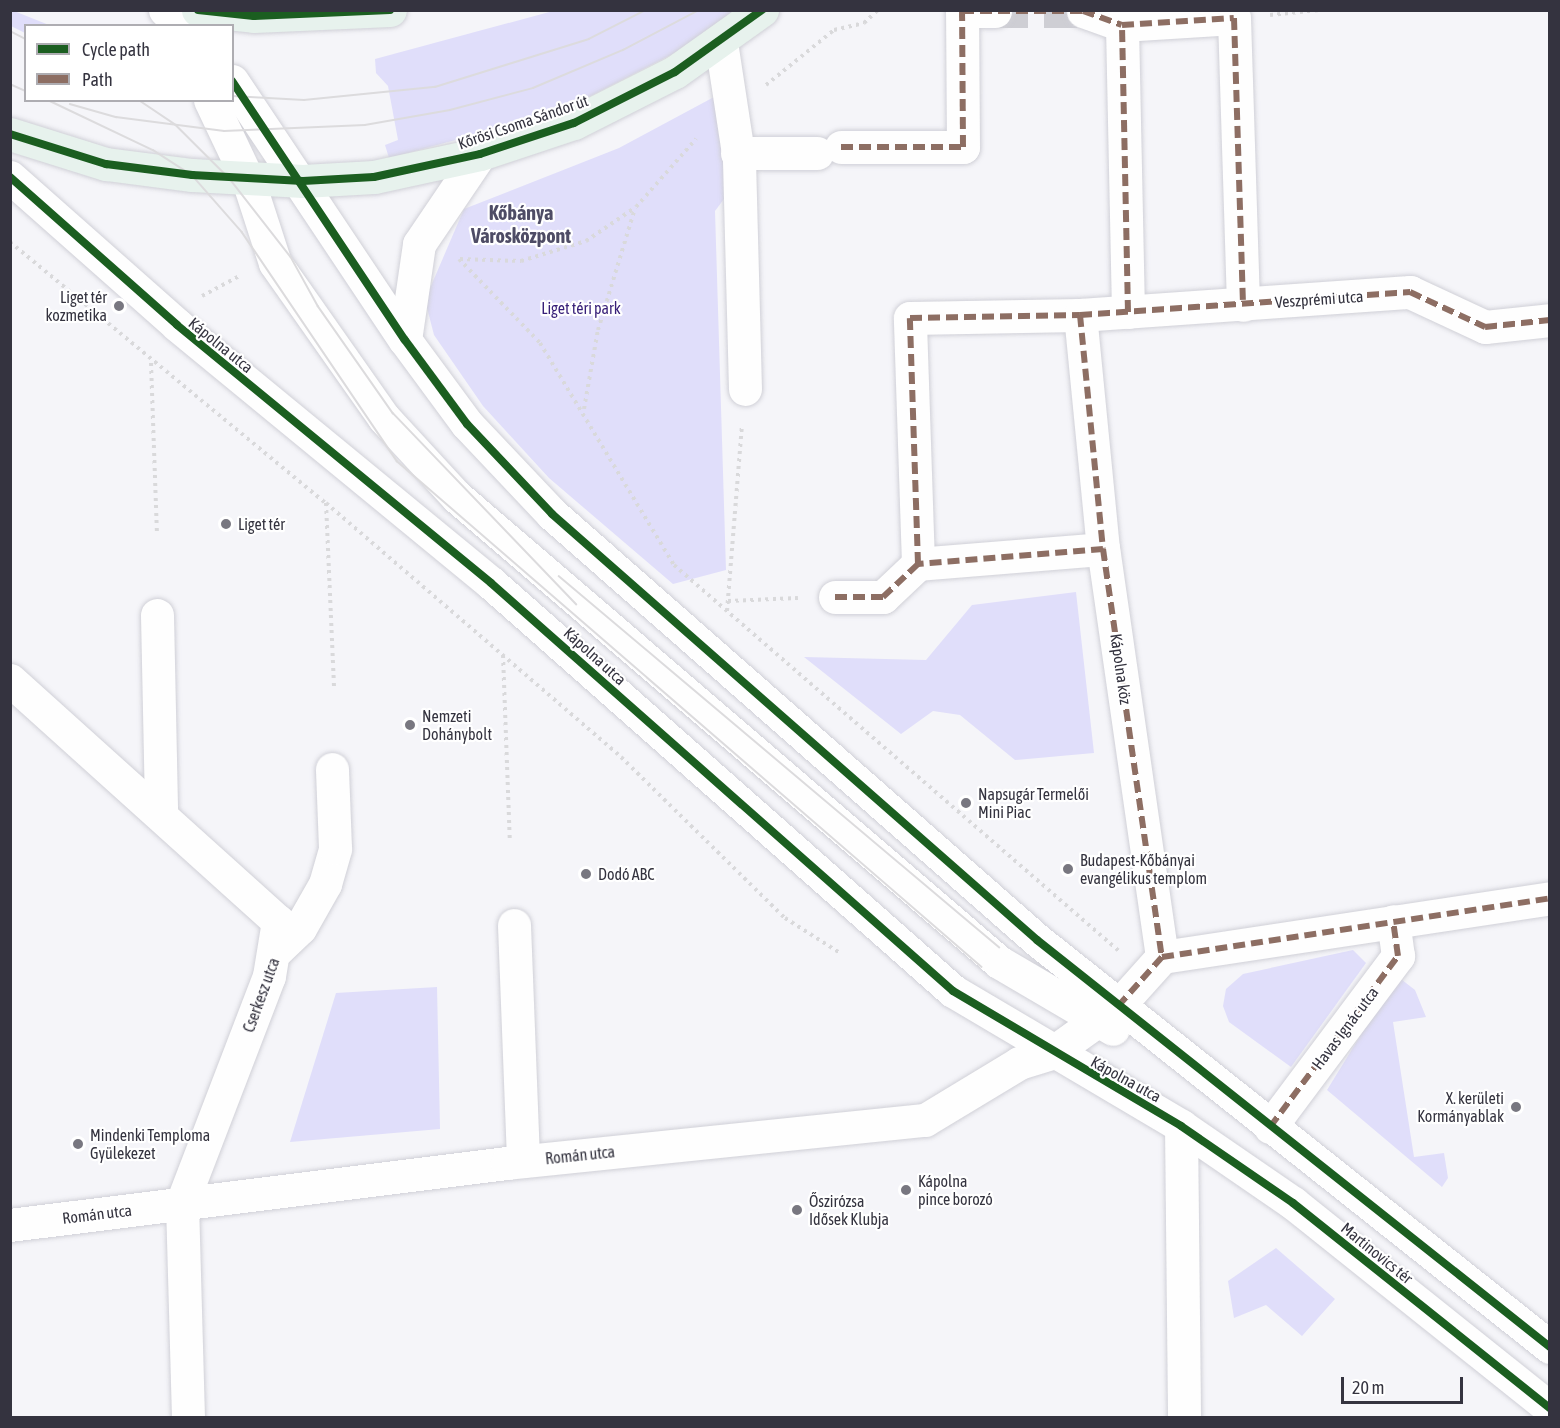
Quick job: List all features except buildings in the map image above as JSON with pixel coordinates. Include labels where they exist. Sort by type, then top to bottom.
[{"type":"main road","points":[[198,10],[254,16],[390,10]]},
{"type":"main road","name":"Kőrösi Csoma Sándor út","points":[[10,134],[106,164],[248,180],[303,181],[374,177],[480,154],[574,123],[721,42],[762,10]]},
{"type":"street","points":[[163,10],[169,24]]},
{"type":"street","points":[[163,10],[183,24]]},
{"type":"street","points":[[737,153],[963,147],[962,11],[995,11]]},
{"type":"street","points":[[1083,11],[1122,25],[1234,18],[1243,305]]},
{"type":"street","points":[[1122,25],[1128,312]]},
{"type":"street","points":[[721,42],[737,153],[745,389]]},
{"type":"street","name":"Kápolna utca","points":[[234,84],[303,181],[405,340],[467,424],[552,514],[1037,940],[1108,1012],[1270,1127]]},
{"type":"street","name":"Kápolna utca","points":[[211,102],[248,180],[275,262],[384,418],[457,498],[999,962],[1108,1012]]},
{"type":"street","points":[[405,340],[419,244],[480,154]]},
{"type":"street","name":"Kápolna utca","points":[[10,177],[177,325],[491,583],[953,992],[1052,1053],[1181,1126]]},
{"type":"street","name":"Veszprémi utca","points":[[918,564],[910,318],[1080,315],[1410,292],[1485,327],[1550,320]]},
{"type":"street","name":"Kápolna köz","points":[[1080,315],[1103,549],[1155,966]]},
{"type":"street","points":[[835,597],[883,597],[918,564],[1103,549]]},
{"type":"street","points":[[157,615],[161,814]]},
{"type":"street","name":"Cserkesz utca","points":[[10,680],[278,921],[277,950],[182,1203],[188,1418]]},
{"type":"street","points":[[277,950],[300,928],[326,884],[335,848],[333,769]]},
{"type":"street","points":[[1108,1012],[1155,966],[1393,921],[1550,898]]},
{"type":"street","name":"Havas Ignác utca","points":[[1270,1127],[1398,956],[1393,921]]},
{"type":"street","points":[[514,925],[523,1161]]},
{"type":"street","name":"Román utca","points":[[10,1225],[523,1161],[925,1120],[1019,1063],[1052,1053],[1108,1012]]},
{"type":"street","points":[[1181,1126],[1184,1418]]},
{"type":"street","name":"Martinovics tér","points":[[1181,1126],[1293,1203],[1550,1408]]},
{"type":"street","name":"Martinovics tér","points":[[1270,1127],[1550,1347]]},
{"type":"path","points":[[452,256],[459,259],[521,261],[586,241],[636,207],[706,128],[834,30],[864,23],[878,10]]},
{"type":"path","points":[[1234,18],[1320,10]]},
{"type":"path","points":[[584,409],[598,330],[636,207]]},
{"type":"path","points":[[10,242],[151,363],[326,503],[621,757],[785,918],[840,953]]},
{"type":"path","points":[[459,259],[540,344],[584,409],[674,565],[1155,966]]},
{"type":"path","points":[[202,296],[249,270]]},
{"type":"path","points":[[151,363],[157,535]]},
{"type":"path","points":[[727,611],[745,389]]},
{"type":"path","points":[[326,503],[334,689]]},
{"type":"path","points":[[728,601],[835,597]]},
{"type":"path","points":[[503,655],[510,842]]},
{"type":"green space","points":[[11,10],[46,24],[24,24],[24,32],[11,26]]},
{"type":"green space","points":[[553,11],[740,11],[702,39],[559,112],[389,158],[385,145],[398,140],[388,86],[376,73],[375,59]]},
{"type":"green space","name":"Liget téri park","points":[[714,97],[724,106],[724,199],[715,211],[726,570],[673,584],[549,478],[483,406],[434,335],[425,300],[464,209],[619,148]]},
{"type":"green space","points":[[1076,592],[1094,753],[1015,760],[960,715],[933,711],[901,734],[804,657],[926,660],[972,605]]},
{"type":"green space","points":[[1353,950],[1366,963],[1291,1067],[1229,1022],[1223,1006],[1226,989],[1243,974]]},
{"type":"green space","points":[[1397,976],[1415,990],[1426,1017],[1393,1022],[1414,1157],[1444,1153],[1448,1178],[1442,1187],[1327,1090]]},
{"type":"green space","points":[[437,987],[440,1129],[290,1142],[336,993]]},
{"type":"green space","points":[[1276,1248],[1335,1299],[1302,1336],[1266,1305],[1234,1318],[1228,1281]]},
{"type":"tunnel","points":[[995,11],[1083,11]]},
{"type":"tram line","points":[[234,96],[304,100],[435,87],[589,39],[646,10]]},
{"type":"tram line","points":[[70,104],[116,117],[224,131],[365,125],[450,110],[533,88],[623,50],[699,10]]},
{"type":"tram line","points":[[10,31],[24,38]]},
{"type":"tram line","points":[[10,84],[24,90]]},
{"type":"tram line","points":[[52,102],[153,150],[192,175],[242,232],[397,461],[982,967]]},
{"type":"tram line","points":[[142,102],[176,125],[230,179],[291,257],[318,306],[393,413],[576,604]]},
{"type":"tram line","points":[[559,576],[999,947]]},
{"type":"marked path","points":[[841,147],[963,147],[962,11],[1083,11],[1122,25]]},
{"type":"marked path","points":[[1128,312],[1122,25],[1234,18],[1243,305]]},
{"type":"marked path","points":[[1103,549],[918,564],[910,318],[1080,315],[1410,292],[1485,327],[1550,320]]},
{"type":"marked path","points":[[1080,315],[1103,549],[1162,957],[1119,1005]]},
{"type":"marked path","points":[[835,597],[883,597],[918,564]]},
{"type":"marked path","points":[[1162,957],[1550,898]]},
{"type":"marked path","points":[[1270,1127],[1398,956],[1393,921]]},
{"type":"cycle path","points":[[198,10],[254,16],[390,10]]},
{"type":"cycle path","points":[[10,134],[106,164],[192,175],[303,181],[374,177],[480,154],[574,123],[675,72],[762,10]]},
{"type":"cycle path","points":[[234,84],[405,340],[467,424],[552,514],[1037,940],[1550,1347]]},
{"type":"cycle path","points":[[10,177],[177,325],[491,583],[953,991],[1181,1126],[1293,1203],[1550,1408]]},
{"type":"place","name":"Liget tér kozmetika","points":[[119,306]]},
{"type":"place","name":"Liget tér","points":[[226,524]]},
{"type":"place","name":"Nemzeti Dohánybolt","points":[[410,725]]},
{"type":"place","name":"Napsugár Termelői Mini Piac","points":[[966,803]]},
{"type":"place","name":"Budapest-Kőbányai evangélikus templom","points":[[1068,869]]},
{"type":"place","name":"Dodó ABC","points":[[586,874]]},
{"type":"place","name":"X. kerületi Kormányablak","points":[[1516,1107]]},
{"type":"place","name":"Mindenki Temploma Gyülekezet","points":[[78,1144]]},
{"type":"place","name":"Kápolna pince borozó","points":[[906,1190]]},
{"type":"place","name":"Őszirózsa Idősek Klubja","points":[[797,1210]]},
{"type":"district","name":"Kőbánya Városközpont","points":[[521,224]]}]
